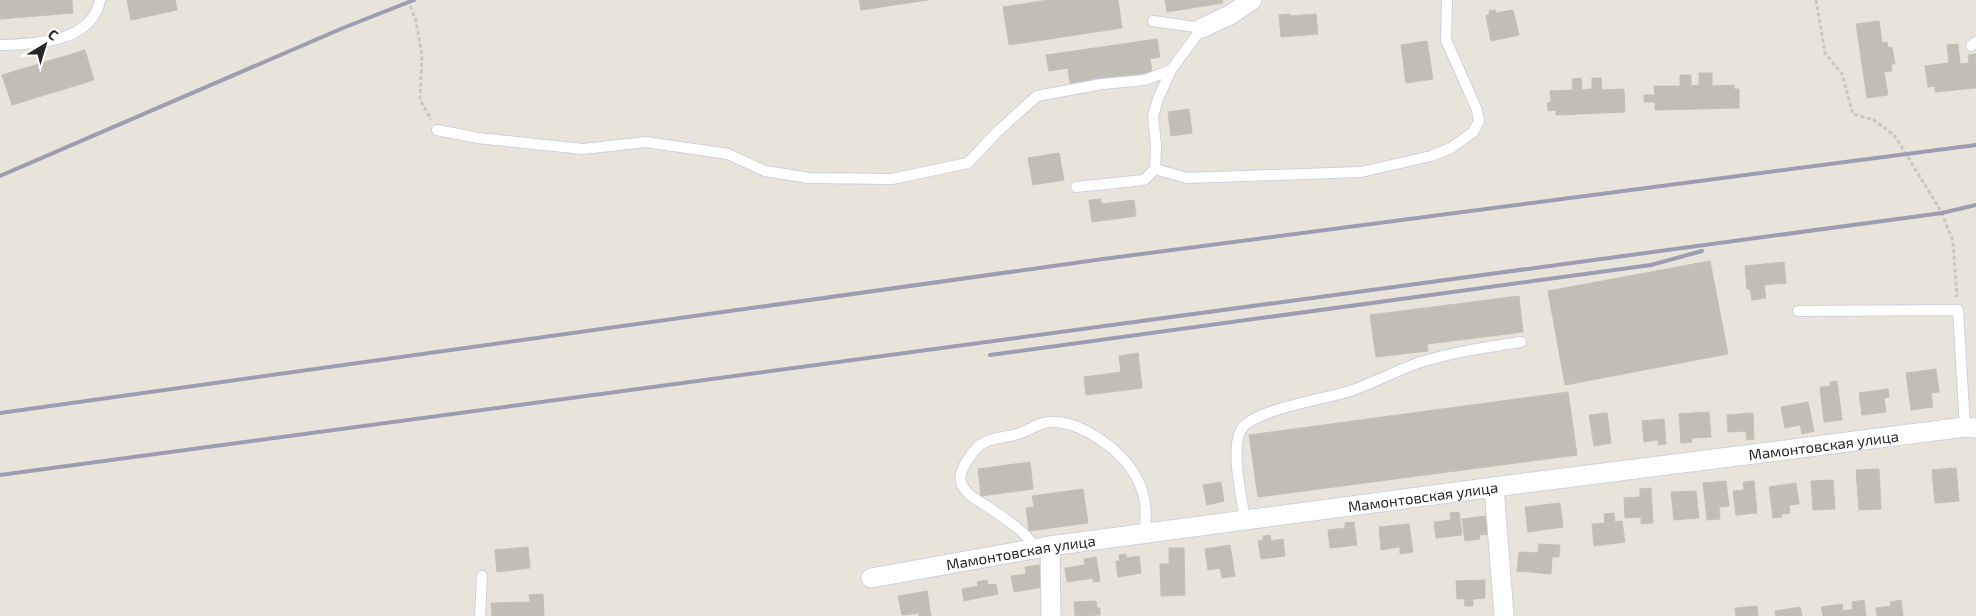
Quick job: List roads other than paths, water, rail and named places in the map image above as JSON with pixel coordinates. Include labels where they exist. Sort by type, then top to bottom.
[{"type":"street","points":[[1202,28],[1230,15],[1252,0]]},
{"type":"street","name":"Мамонтовская улица","points":[[871,578],[1043,547],[1144,533],[1971,427]]},
{"type":"street","points":[[1494,487],[1504,616]]},
{"type":"street","points":[[1043,547],[1051,616]]},
{"type":"lane","points":[[0,45],[36,44],[67,37],[85,26],[98,11],[100,0]]},
{"type":"lane","points":[[1154,169],[1186,178],[1361,172],[1431,156],[1451,148],[1473,132],[1479,121],[1477,110],[1446,40],[1447,0]]},
{"type":"lane","points":[[1076,188],[1144,180],[1154,169],[1156,145],[1153,116],[1158,100],[1171,70],[1202,28],[1153,21]]},
{"type":"lane","points":[[436,130],[478,138],[583,149],[646,142],[728,154],[765,171],[809,178],[892,179],[968,163],[996,132],[1037,96],[1102,84],[1144,80],[1171,70]]},
{"type":"lane","points":[[1798,311],[1958,310],[1971,427]]},
{"type":"lane","points":[[1245,520],[1236,463],[1237,446],[1241,430],[1254,417],[1350,391],[1420,362],[1470,350],[1521,342]]},
{"type":"lane","points":[[1043,547],[974,499],[964,490],[959,479],[962,468],[983,442],[1022,433],[1034,426],[1050,421],[1068,423],[1089,432],[1111,446],[1126,460],[1136,476],[1146,504],[1147,518],[1144,533]]},
{"type":"lane","points":[[480,616],[482,576]]},
{"type":"railway","points":[[0,176],[343,28],[414,0]]},
{"type":"railway","points":[[0,413],[1103,259],[1976,145]]},
{"type":"railway","points":[[0,475],[1942,213],[1976,205]]},
{"type":"railway","points":[[990,355],[1651,265],[1702,251]]}]
